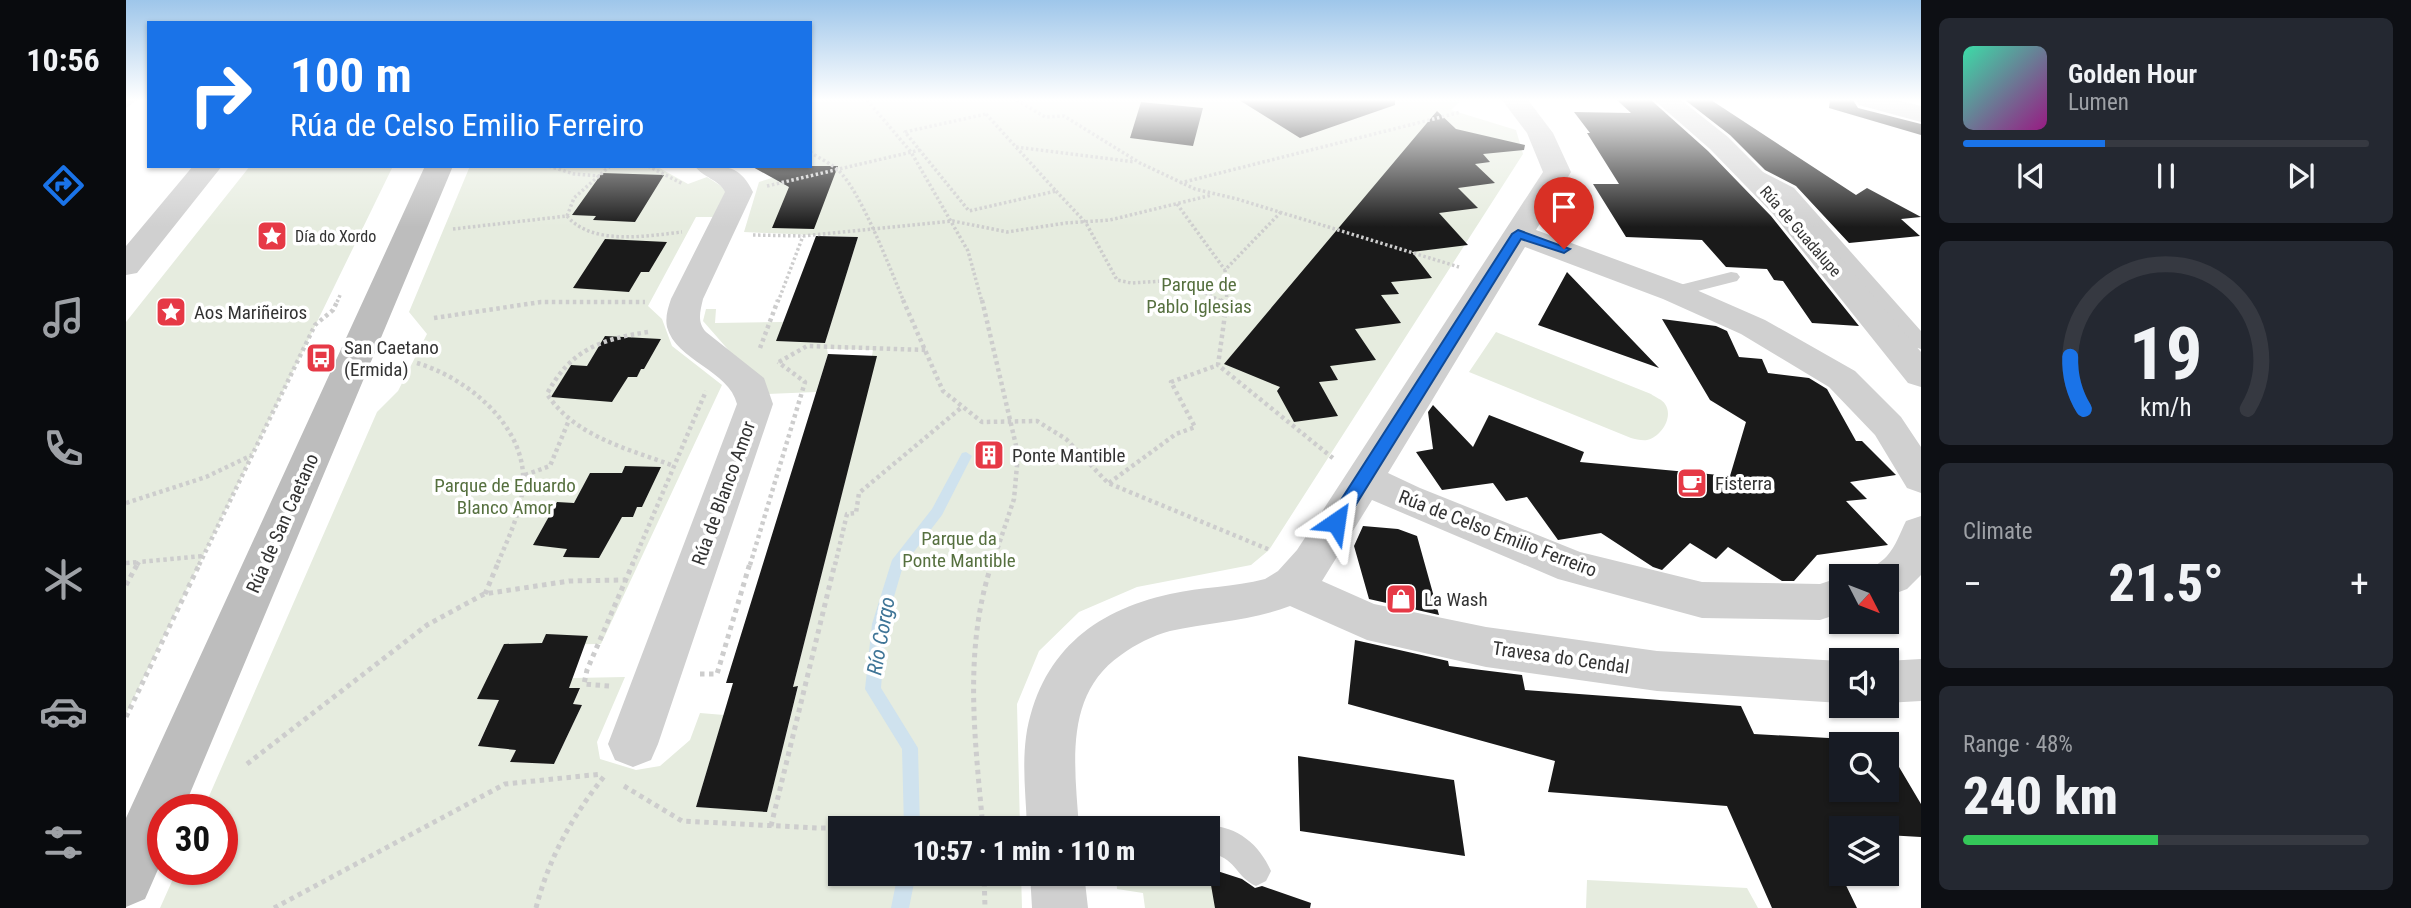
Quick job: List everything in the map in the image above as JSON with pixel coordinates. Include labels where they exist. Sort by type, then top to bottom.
[{"type":"street","points":[[1053,816],[1051,737],[1063,688],[1086,657],[1117,630],[1173,611],[1241,601],[1280,568],[1312,562],[1351,470],[1518,234],[1557,172],[1552,151],[1546,142]]},
{"type":"street","name":"Rúa de Guadalupe","points":[[1718,142],[1783,208],[1921,375]]},
{"type":"street","points":[[126,266],[206,168]]},
{"type":"street","name":"Rúa de San Caetano","points":[[126,880],[438,168]]},
{"type":"street","name":"Rúa de Blanco Amor","points":[[633,744],[755,404],[751,387],[694,340],[684,328],[682,316],[687,299],[739,192],[734,181],[699,177]]},
{"type":"street","points":[[1518,234],[1674,292],[1753,327],[1842,379],[1888,426],[1921,478]]},
{"type":"street","name":"Rúa de Celso Emilio Ferreiro","points":[[1351,470],[1406,499],[1573,567],[1702,600],[1820,602],[1829,599]]},
{"type":"street","points":[[1899,570],[1916,547],[1921,532]]},
{"type":"street","name":"Travesa do Cendal","points":[[1280,568],[1367,621],[1486,647],[1657,671],[1829,681]]},
{"type":"street","points":[[1058,886],[1060,908]]},
{"type":"lane","points":[[1742,166],[1789,191],[1921,343]]},
{"type":"lane","points":[[1674,292],[1731,277]]},
{"type":"lane","points":[[1220,842],[1233,845],[1248,856],[1256,871]]},
{"type":"path","points":[[903,142],[953,221],[974,268],[1018,454],[1014,499],[982,594],[974,657],[973,714],[982,816]]},
{"type":"path","points":[[914,142],[970,211],[1056,191]]},
{"type":"path","points":[[1012,142],[1086,223],[1117,280],[1127,284],[1174,278],[1227,304]]},
{"type":"path","points":[[1107,142],[1180,183],[1212,195],[1237,199],[1460,267]]},
{"type":"path","points":[[1180,183],[1341,142]]},
{"type":"path","points":[[1015,146],[1140,163]]},
{"type":"path","points":[[766,186],[920,150]]},
{"type":"path","points":[[812,153],[837,169],[845,178],[872,228],[943,391],[982,422],[1037,421],[1066,439],[1108,483],[1280,568]]},
{"type":"path","points":[[555,168],[574,174],[600,177]]},
{"type":"path","points":[[566,216],[574,198],[608,168]]},
{"type":"path","points":[[657,168],[699,177]]},
{"type":"path","points":[[803,236],[953,221],[1007,232],[1110,220],[1212,195]]},
{"type":"path","points":[[1177,204],[1225,270],[1227,304],[1218,365]]},
{"type":"path","points":[[1225,270],[1281,212]]},
{"type":"path","points":[[453,229],[566,216]]},
{"type":"path","points":[[566,216],[573,225],[584,230],[622,236],[685,231],[678,243]]},
{"type":"path","points":[[126,717],[315,325],[333,310],[343,289]]},
{"type":"path","points":[[434,318],[541,302],[645,305],[652,290]]},
{"type":"path","points":[[660,330],[598,341],[578,354],[552,380],[547,394],[551,403],[569,420],[596,435],[674,466]]},
{"type":"path","points":[[779,362],[807,346],[926,350]]},
{"type":"path","points":[[417,363],[440,369],[461,383],[504,421],[516,441],[525,475],[519,505],[484,594]]},
{"type":"path","points":[[1108,483],[1176,434],[1195,427],[1171,382],[1198,370],[1218,365]]},
{"type":"path","points":[[1218,365],[1351,470]]},
{"type":"path","points":[[606,694],[610,684],[584,684],[587,670],[708,386]]},
{"type":"path","points":[[771,826],[847,514],[856,513],[859,494],[962,407]]},
{"type":"path","points":[[525,475],[550,466],[569,420]]},
{"type":"path","points":[[126,503],[206,477],[253,455]]},
{"type":"path","points":[[126,564],[202,556]]},
{"type":"path","points":[[126,585],[139,562]]},
{"type":"path","points":[[247,764],[427,625],[484,594],[569,581],[625,580]]},
{"type":"path","points":[[274,908],[505,784],[582,774],[606,774],[682,821],[828,827]]},
{"type":"path","points":[[536,908],[551,857],[577,808],[606,774]]},
{"type":"path","points":[[984,886],[985,908]]},
{"type":"green space","points":[[812,142],[1520,142],[1523,154],[1269,550],[1251,565],[1137,587],[1079,612],[1039,651],[1017,704],[1020,816],[828,816],[828,886],[1021,886],[1022,908],[160,908],[170,885],[238,885],[238,794],[210,794],[377,412],[398,391],[427,334],[409,312],[469,168],[660,168],[688,184],[707,177],[721,186],[729,197],[717,217],[696,217],[648,306],[662,319],[672,346],[722,385],[601,644],[504,645],[478,699],[499,700],[478,745],[516,750],[511,762],[554,764],[582,705],[573,704],[580,689],[568,688],[573,678],[625,677],[597,742],[600,759],[636,770],[660,766],[690,740],[700,713],[724,715],[696,807],[767,811],[798,687],[793,687],[860,421],[873,350],[827,349],[828,354],[816,392],[767,394],[703,321],[706,309],[716,309],[715,323],[783,322],[777,341],[825,342],[858,237],[744,232],[759,182],[804,168],[812,168]]},
{"type":"green space","points":[[248,168],[392,168],[126,714],[126,322]]},
{"type":"green space","points":[[1496,332],[1651,394],[1665,404],[1668,415],[1665,426],[1657,435],[1647,440],[1631,438],[1469,372]]},
{"type":"green space","points":[[1587,880],[1747,888],[1758,908],[1586,908]]},
{"type":"green space","points":[[1117,886],[1212,886],[1216,908],[1145,908],[1143,893],[1117,889]]},
{"type":"building","points":[[1164,142],[1194,142],[1193,146]]},
{"type":"building","points":[[1411,142],[1514,142],[1525,145],[1524,150],[1483,154],[1490,162],[1475,164],[1495,183],[1458,188],[1478,208],[1439,213],[1468,245],[1412,252],[1432,278],[1391,282],[1399,294],[1381,295],[1401,323],[1355,329],[1376,360],[1330,366],[1338,380],[1319,382],[1338,416],[1294,422],[1277,391],[1280,387],[1224,364]]},
{"type":"building","points":[[1593,142],[1698,142],[1771,216],[1859,326],[1812,323],[1783,281],[1774,280],[1767,269],[1726,267],[1702,240],[1626,237],[1593,184],[1619,184]]},
{"type":"building","points":[[1737,142],[1776,142],[1856,195],[1867,188],[1921,217],[1901,219],[1920,236],[1849,243],[1796,186],[1765,170]]},
{"type":"building","points":[[838,166],[814,229],[772,228],[789,187],[755,168]]},
{"type":"building","points":[[602,173],[664,175],[635,222],[593,220],[596,216],[572,215]]},
{"type":"building","points":[[816,236],[858,237],[825,343],[776,341]]},
{"type":"building","points":[[605,239],[667,242],[649,272],[641,272],[629,292],[573,288]]},
{"type":"building","points":[[1567,272],[1659,368],[1538,325]]},
{"type":"building","points":[[1662,319],[1716,326],[1727,331],[1739,357],[1762,359],[1768,373],[1809,378],[1827,389],[1856,441],[1862,441],[1896,475],[1850,482],[1867,499],[1846,501],[1888,545],[1817,555],[1794,581],[1782,581],[1728,547],[1716,559],[1690,543],[1662,570],[1653,567],[1601,533],[1558,540],[1527,497],[1506,501],[1493,483],[1442,490],[1416,452],[1433,449],[1428,412],[1433,405],[1473,447],[1489,415],[1584,452],[1580,462],[1730,476],[1746,422],[1710,400]]},
{"type":"building","points":[[605,336],[661,339],[644,369],[641,369],[637,377],[628,377],[612,402],[551,397],[571,365],[587,366]]},
{"type":"building","points":[[828,354],[877,356],[793,687],[798,686],[767,812],[696,807],[733,683],[726,683]]},
{"type":"building","points":[[625,466],[661,467],[642,507],[637,507],[633,517],[622,517],[599,558],[563,557],[567,549],[533,545],[557,502],[574,503],[590,473],[622,473]]},
{"type":"building","points":[[1363,526],[1398,529],[1417,536],[1439,615],[1369,599],[1354,546]]},
{"type":"building","points":[[546,634],[588,636],[569,688],[580,688],[573,704],[582,705],[554,764],[510,762],[516,750],[478,746],[499,700],[477,699],[504,644],[542,643]]},
{"type":"building","points":[[1355,640],[1448,661],[1449,666],[1522,675],[1525,690],[1741,706],[1754,734],[1829,738],[1829,802],[1899,802],[1899,767],[1921,804],[1921,837],[1899,836],[1899,816],[1829,816],[1829,886],[1846,886],[1857,908],[1772,908],[1727,806],[1548,792],[1555,761],[1348,704]]},
{"type":"building","points":[[1298,756],[1454,780],[1465,856],[1300,831]]},
{"type":"building","points":[[1220,872],[1242,879],[1255,888],[1262,886],[1311,903],[1310,908],[1215,908],[1211,886],[1220,886]]},
{"type":"waterway","name":"Río Corgo","points":[[912,816],[910,748],[873,689],[879,624],[897,564],[937,512],[966,456]]},
{"type":"waterway","name":"Río Corgo","points":[[900,908],[904,886]]},
{"type":"place","name":"Día do Xordo","points":[[272,236]]},
{"type":"place","name":"Aos Mariñeiros","points":[[171,312]]},
{"type":"place","name":"San Caetano (Ermida)","points":[[321,358]]},
{"type":"place","name":"Ponte Mantible","points":[[989,455]]},
{"type":"place","name":"Fisterra","points":[[1692,483]]},
{"type":"place","name":"La Wash","points":[[1401,599]]},
{"type":"route","points":[[1336,522],[1518,234],[1564,249]]},
{"type":"park label","name":"Parque de Pablo Iglesias","points":[[1199,295]]},
{"type":"park label","name":"Parque de Eduardo Blanco Amor","points":[[505,496]]},
{"type":"park label","name":"Parque da Ponte Mantible","points":[[959,549]]}]
